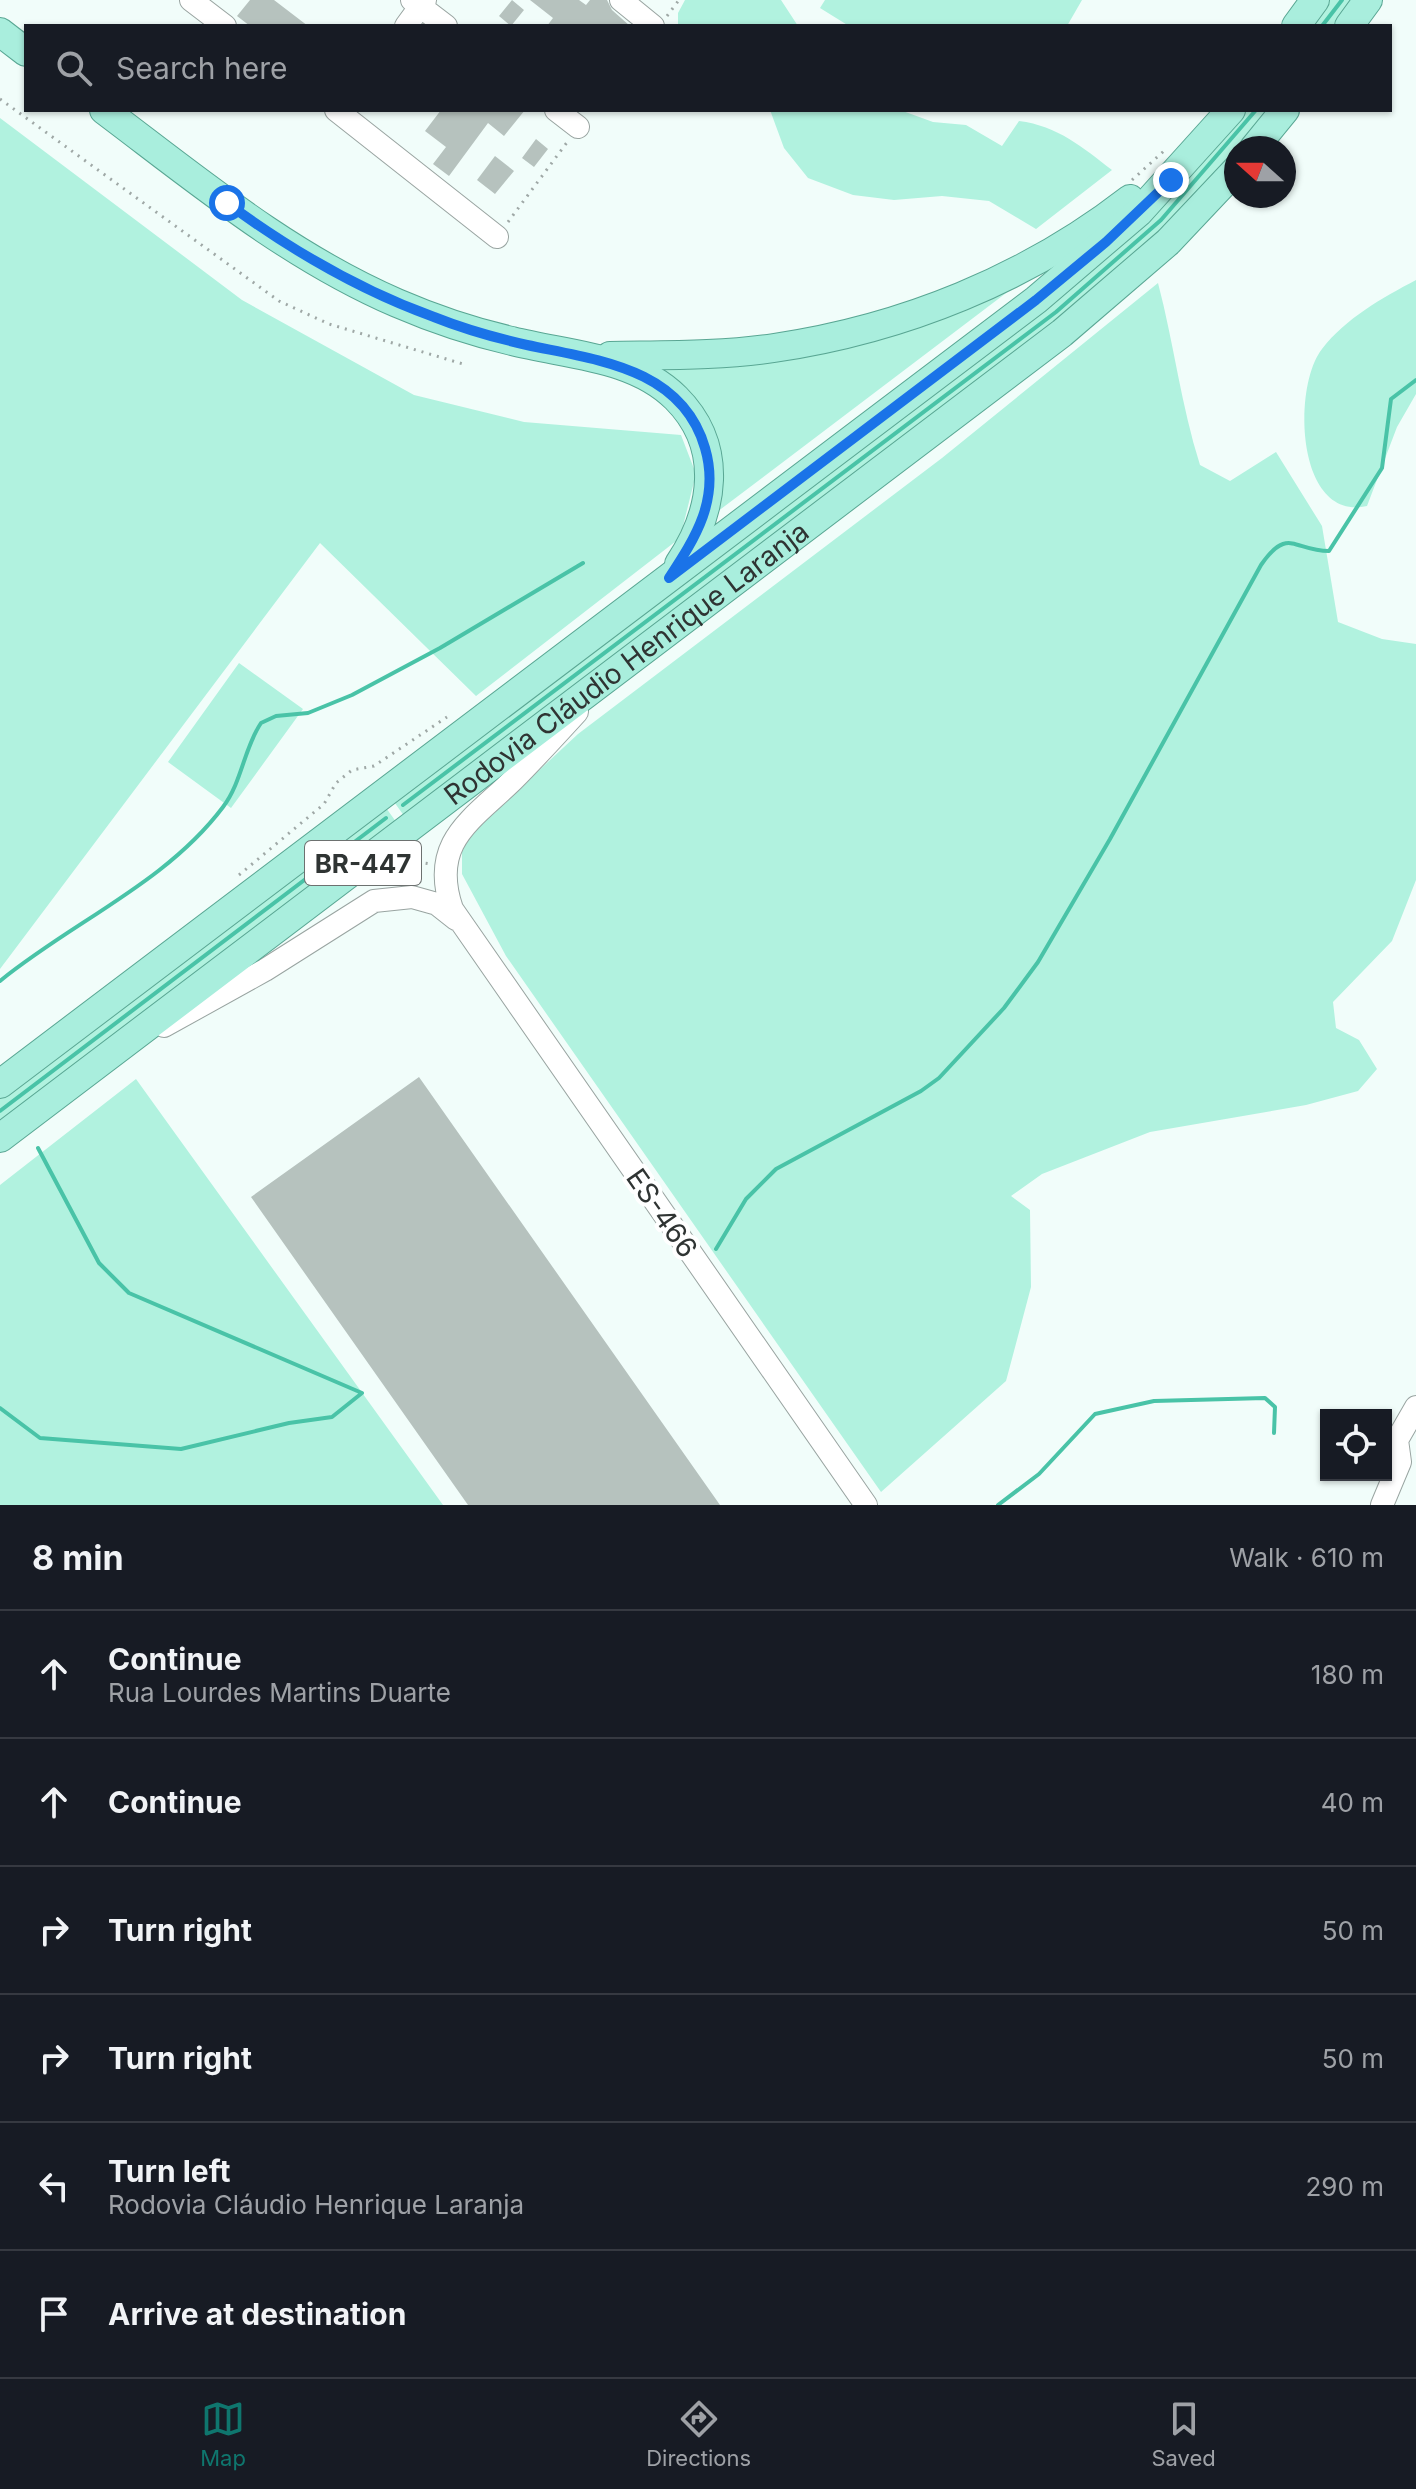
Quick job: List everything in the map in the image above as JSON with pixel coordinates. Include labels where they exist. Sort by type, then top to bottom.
[{"type":"main road","points":[[1297,24],[1315,0]]},
{"type":"main road","points":[[1350,24],[1368,0]]},
{"type":"main road","points":[[0,32],[24,50]]},
{"type":"main road","points":[[107,112],[259,226],[362,287],[473,330],[589,356],[637,372],[665,388],[688,411],[703,440],[710,469],[706,513],[694,540],[669,578]]},
{"type":"main road","points":[[589,356],[697,355],[772,348],[883,325],[955,300],[1023,267],[1089,229],[1150,184],[1228,112]]},
{"type":"main road","name":"Rodovia Cláudio Henrique Laranja","points":[[0,1084],[1071,272],[1171,180],[1228,112]]},
{"type":"main road","points":[[1264,136],[1283,112]]},
{"type":"main road","name":"Rodovia Cláudio Henrique Laranja","points":[[0,1138],[1098,304],[1168,242],[1224,183]]},
{"type":"street","points":[[191,0],[222,24]]},
{"type":"street","points":[[621,0],[651,24]]},
{"type":"street","points":[[407,24],[419,2],[444,24]]},
{"type":"street","points":[[340,112],[497,237]]},
{"type":"street","points":[[559,112],[578,127]]},
{"type":"street","name":"ES-466","points":[[613,673],[514,779],[462,827],[450,849],[446,867],[448,897],[457,920],[866,1505]]},
{"type":"street","name":"ES-466","points":[[112,1053],[234,988],[374,901],[399,896],[425,899],[457,920]]},
{"type":"street","points":[[1382,1505],[1400,1462],[1397,1440],[1416,1407]]},
{"type":"path","points":[[661,24],[679,0]]},
{"type":"path","points":[[0,99],[279,301],[329,324],[463,364]]},
{"type":"path","points":[[497,237],[578,127]]},
{"type":"path","points":[[398,858],[446,867]]},
{"type":"green space","points":[[685,0],[781,0],[797,24],[678,24],[678,13]]},
{"type":"green space","points":[[825,0],[1082,0],[1068,24],[846,24],[820,8]]},
{"type":"green space","points":[[1326,0],[1357,0],[1339,24],[1308,24]]},
{"type":"green space","points":[[771,112],[906,112],[933,122],[966,125],[1002,146],[1019,121],[1033,124],[1058,133],[1112,170],[1036,229],[989,201],[942,196],[894,200],[853,195],[808,178],[784,148]]},
{"type":"green space","points":[[1239,112],[1271,112],[1252,136],[1224,136],[1224,170],[1129,267],[407,820],[392,799],[1043,307]]},
{"type":"green space","points":[[0,118],[242,300],[414,395],[524,422],[681,435],[696,474],[680,538],[476,696],[320,543],[0,969]]},
{"type":"green space","points":[[1034,272],[713,515],[717,482],[643,363],[677,365]]},
{"type":"green space","points":[[1416,280],[1416,394],[1397,427],[1367,506],[1343,505],[1326,494],[1314,473],[1307,448],[1304,420],[1312,367],[1322,349],[1353,318]]},
{"type":"green space","points":[[1158,283],[1200,465],[1230,481],[1276,452],[1322,526],[1338,622],[1382,639],[1416,644],[1416,880],[1392,941],[1333,1002],[1336,1028],[1359,1040],[1377,1069],[1358,1091],[1306,1105],[1150,1132],[1042,1174],[1011,1196],[1030,1210],[1031,1287],[1006,1381],[881,1492],[506,956],[462,874],[462,849],[476,829],[578,734],[942,458]]},
{"type":"green space","points":[[239,663],[303,709],[231,808],[168,762]]},
{"type":"green space","points":[[384,805],[399,826],[0,1128],[0,1096]]},
{"type":"green space","points":[[136,1079],[443,1505],[0,1505],[0,1185]]},
{"type":"building","points":[[250,0],[274,0],[305,24],[247,24],[237,16]]},
{"type":"building","points":[[512,0],[524,10],[513,24],[499,16]]},
{"type":"building","points":[[530,0],[579,0],[586,5],[590,0],[607,0],[612,10],[628,24],[548,24],[553,18]]},
{"type":"building","points":[[439,112],[523,112],[504,136],[488,123],[449,176],[433,164],[446,147],[425,131]]},
{"type":"building","points":[[536,139],[548,149],[534,167],[522,158]]},
{"type":"building","points":[[495,156],[514,171],[495,194],[477,180]]},
{"type":"building","points":[[419,1077],[720,1505],[468,1505],[251,1197]]},
{"type":"waterway","points":[[1324,24],[1342,0]]},
{"type":"waterway","points":[[403,805],[1056,312],[1161,220],[1254,112]]},
{"type":"waterway","points":[[716,1249],[746,1199],[776,1169],[921,1091],[939,1078],[1004,1008],[1038,962],[1110,839],[1261,565],[1270,553],[1285,543],[1329,551],[1382,468],[1391,399],[1416,380]]},
{"type":"waterway","points":[[0,981],[146,880],[200,834],[229,797],[261,723],[276,716],[308,713],[352,695],[440,648],[583,563]]},
{"type":"waterway","points":[[0,1111],[386,818]]},
{"type":"waterway","points":[[38,1148],[99,1263],[129,1293],[362,1393]]},
{"type":"waterway","points":[[0,1408],[40,1438],[181,1449],[289,1423],[332,1417],[362,1393]]},
{"type":"waterway","points":[[998,1505],[1039,1474],[1095,1414],[1154,1401],[1265,1398],[1275,1407],[1274,1433]]},
{"type":"route","points":[[227,203],[292,248],[398,303],[435,318],[511,341],[589,356],[637,372],[665,388],[688,411],[696,425],[710,469],[709,499],[701,527],[669,578],[1036,300],[1106,242],[1171,180]]}]
